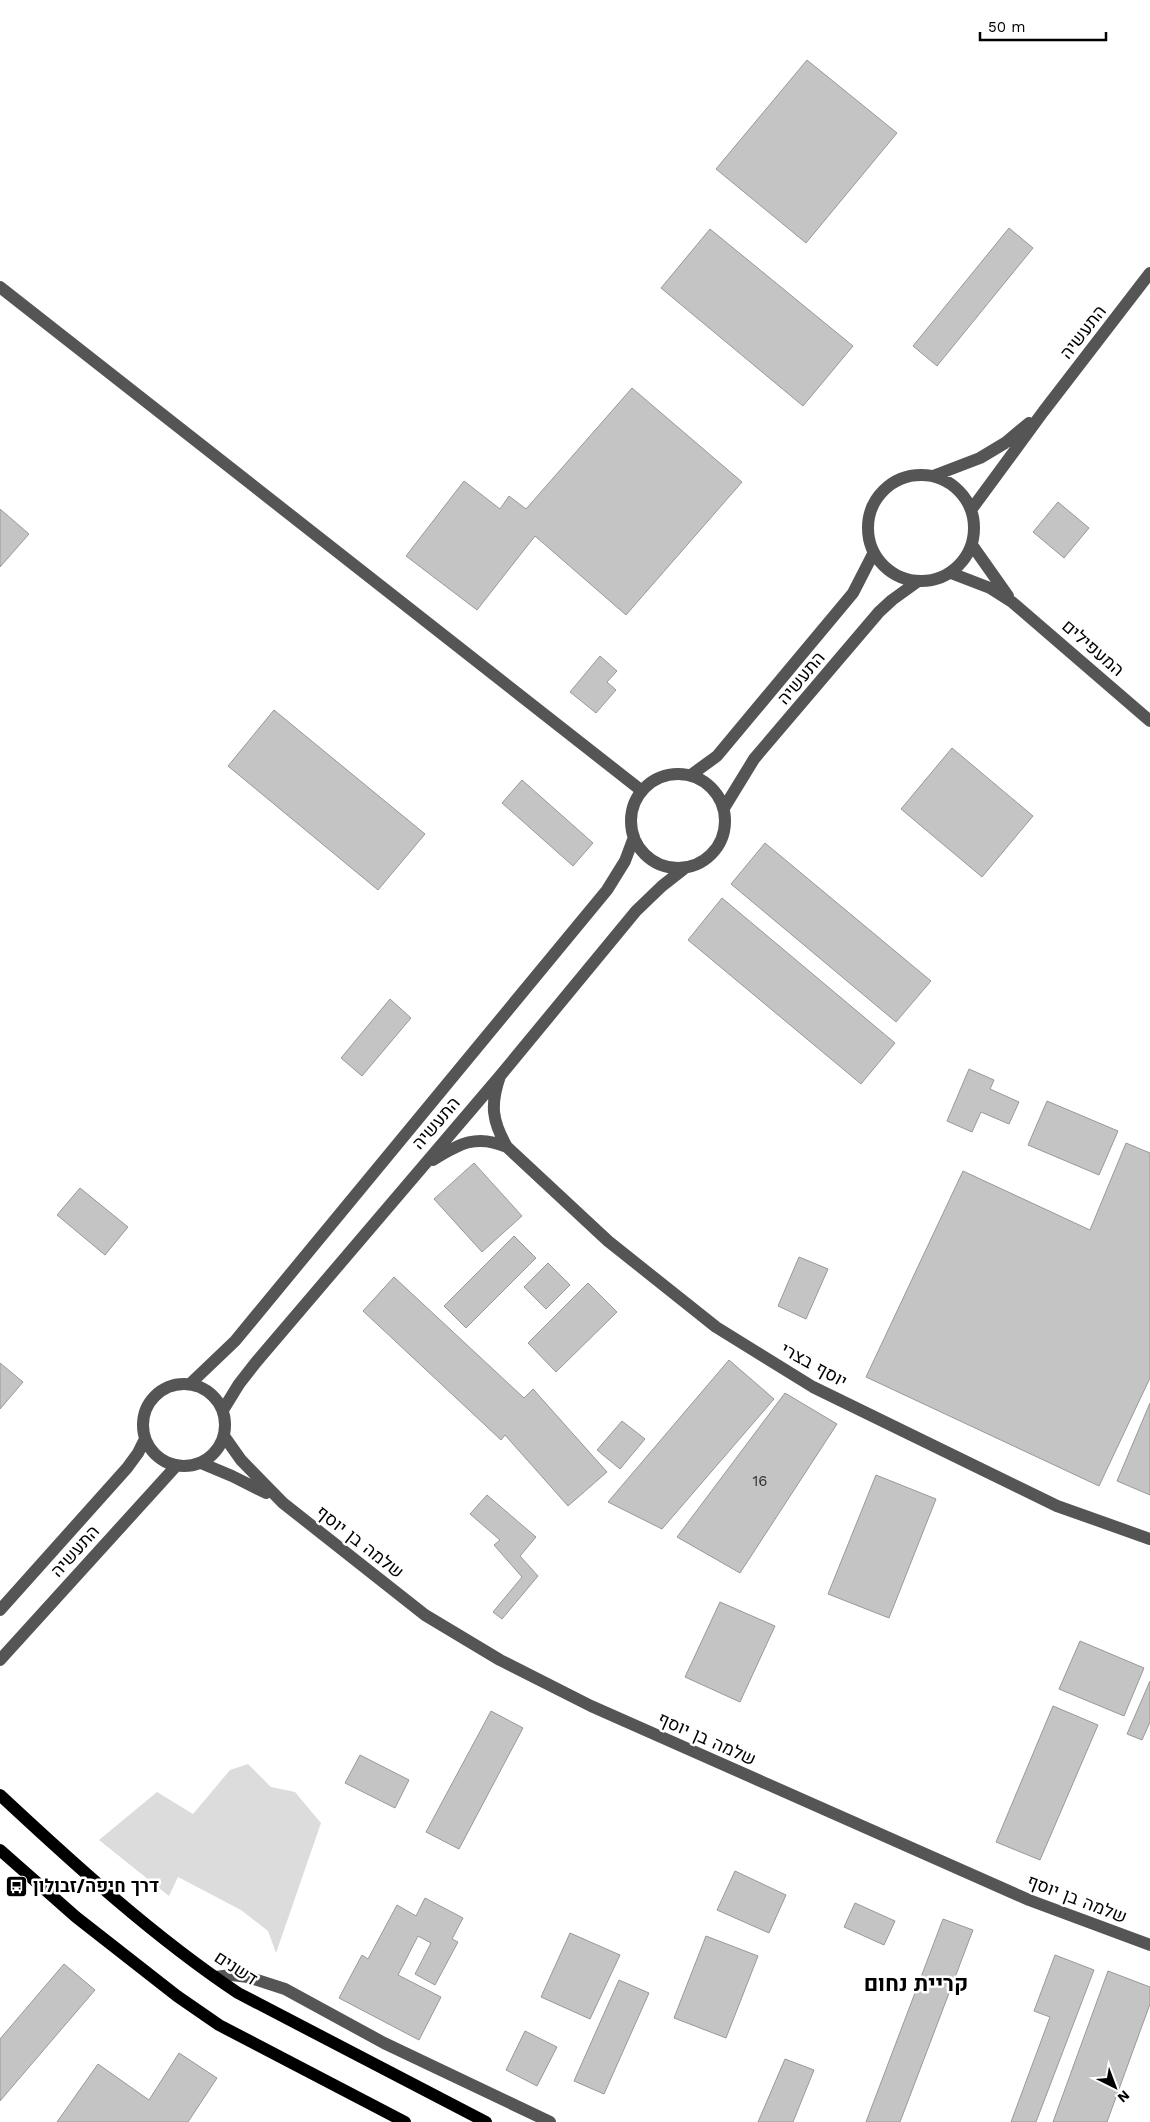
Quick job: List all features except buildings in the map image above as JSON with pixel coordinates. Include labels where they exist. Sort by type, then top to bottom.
[{"type":"main road","name":"דשנים","points":[[0,1795],[102,1888],[238,1993],[486,2122]]},
{"type":"main road","points":[[0,1850],[76,1917],[177,1996],[212,2020],[405,2122]]},
{"type":"street","name":"התעשיה","points":[[971,510],[1043,412],[1150,273]]},
{"type":"street","points":[[0,287],[642,791]]},
{"type":"street","name":"התעשיה","points":[[933,476],[980,458],[1005,443],[1043,412]]},
{"type":"street","points":[[916,475],[933,476],[950,483],[963,495],[971,510],[974,527],[972,545],[964,560],[951,573],[935,580],[917,582],[900,578],[884,568],[873,554],[867,537],[868,520],[873,503],[884,489],[899,479],[916,475]]},
{"type":"street","name":"המעפילים","points":[[972,545],[1012,602]]},
{"type":"street","name":"התעשיה","points":[[691,775],[717,756],[853,594],[873,554]]},
{"type":"street","name":"המעפילים","points":[[951,573],[990,588],[1012,602],[1150,721]]},
{"type":"street","name":"התעשיה","points":[[724,808],[754,759],[879,612],[917,582]]},
{"type":"street","points":[[691,775],[706,782],[717,793],[724,808],[726,824],[722,840],[713,853],[700,863],[685,868],[669,867],[654,861],[642,851],[634,837],[631,821],[634,805],[642,791],[652,782],[664,776],[691,775]]},
{"type":"street","name":"התעשיה","points":[[191,1384],[235,1341],[601,898],[625,861],[634,837]]},
{"type":"street","name":"התעשיה","points":[[223,1410],[257,1360],[500,1076],[636,911],[662,886],[685,868]]},
{"type":"street","name":"יוסף בצרי","points":[[500,1076],[495,1090],[493,1115],[498,1131],[507,1147],[608,1241],[716,1327],[805,1382],[1057,1506],[1150,1539]]},
{"type":"street","points":[[420,1168],[464,1143],[492,1141],[507,1147]]},
{"type":"street","points":[[177,1384],[191,1384],[205,1388],[216,1397],[223,1410],[226,1424],[224,1436],[215,1452],[201,1463],[189,1466],[177,1465],[163,1460],[152,1451],[145,1439],[143,1424],[145,1410],[152,1398],[163,1389],[177,1384]]},
{"type":"street","name":"שלמה בן יוסף","points":[[224,1436],[241,1460],[283,1503],[425,1615],[500,1660],[591,1706],[1002,1888],[1150,1945]]},
{"type":"street","name":"התעשיה","points":[[0,1610],[127,1468],[145,1439]]},
{"type":"street","name":"שלמה בן יוסף","points":[[201,1463],[240,1479],[283,1503]]},
{"type":"street","name":"התעשיה","points":[[0,1660],[177,1465]]},
{"type":"street","points":[[215,1977],[232,1975],[248,1977],[285,1989],[384,2043],[550,2122]]},
{"type":"shaded area","points":[[248,1764],[271,1787],[295,1792],[321,1823],[276,1953],[268,1931],[241,1910],[178,1877],[169,1896],[99,1840],[157,1792],[193,1814],[230,1770]]},
{"type":"place","name":"דרך חיפה/זבולון","points":[[17,1886]]},
{"type":"district","name":"קריית נחום","points":[[916,1983]]}]
